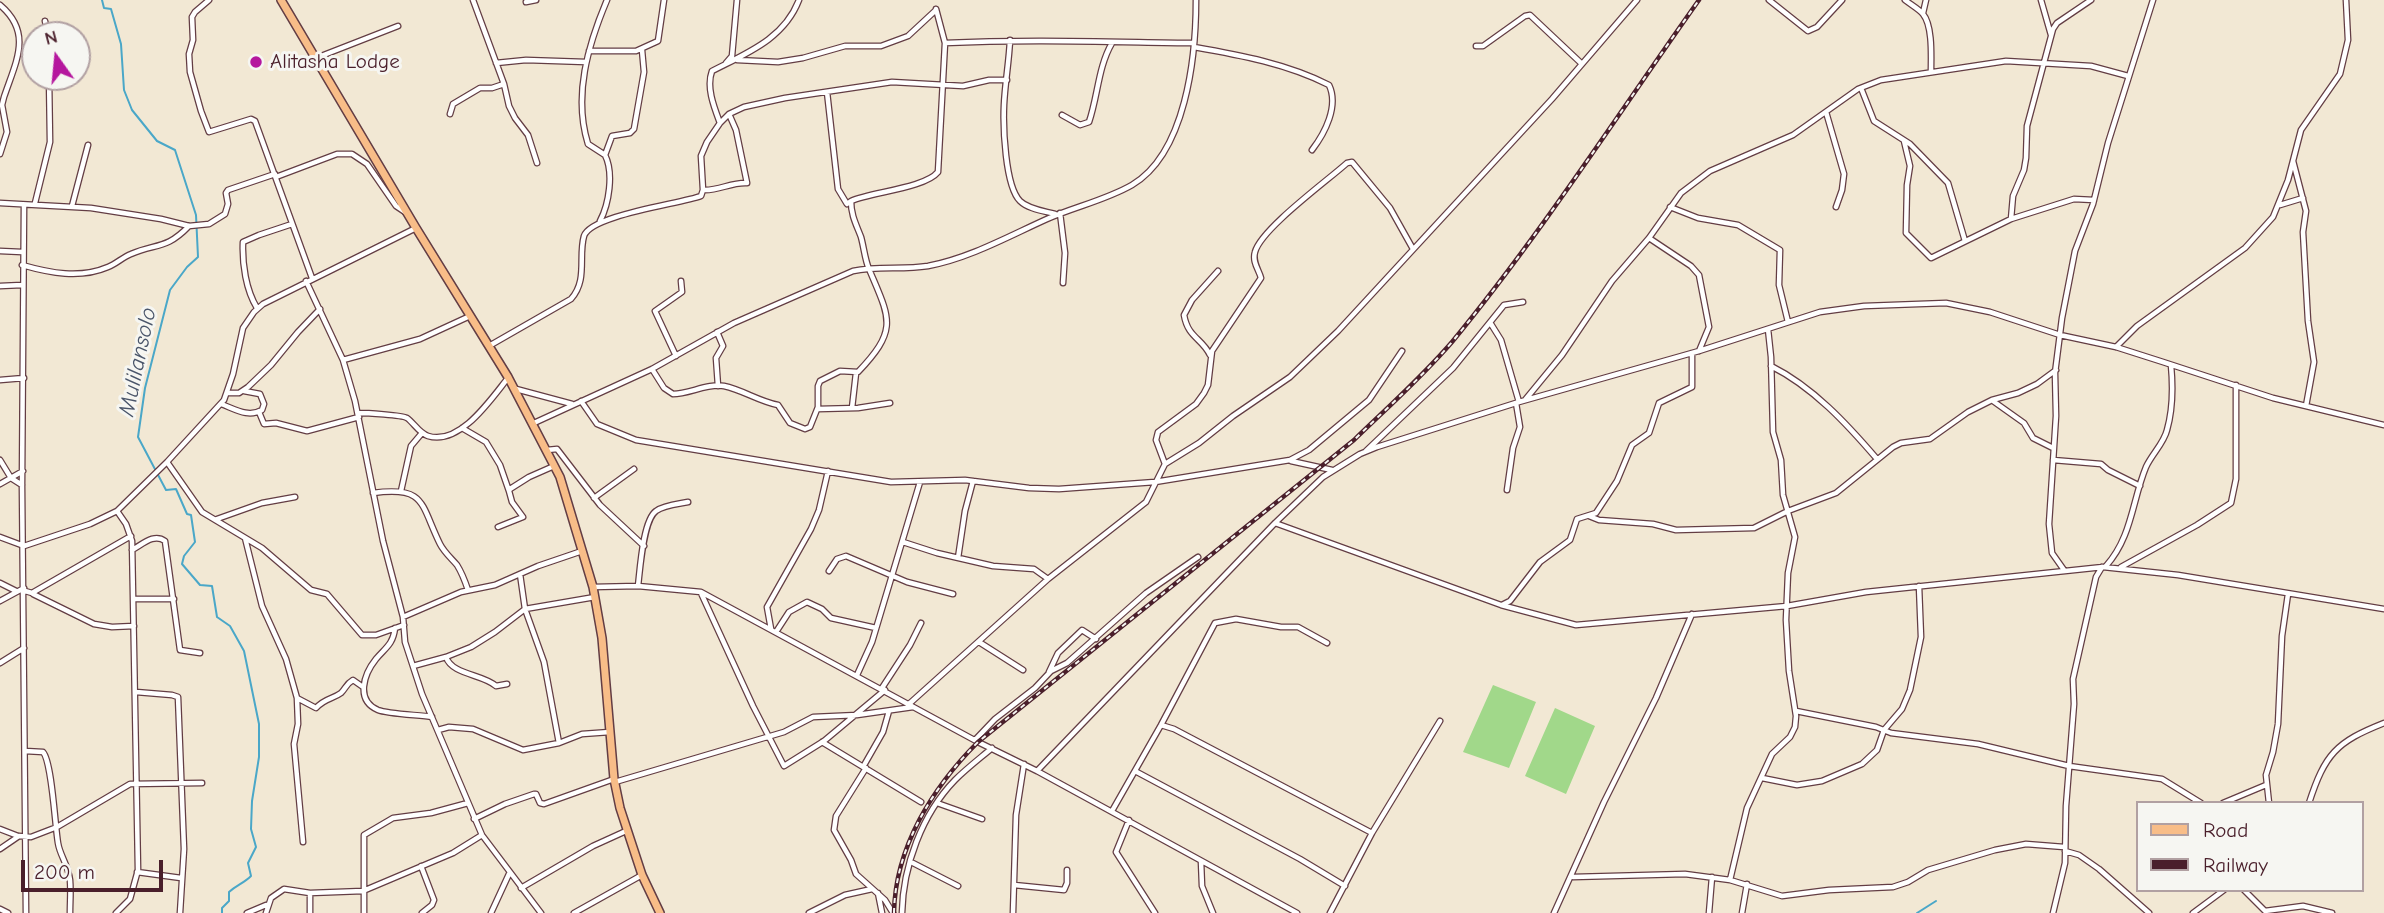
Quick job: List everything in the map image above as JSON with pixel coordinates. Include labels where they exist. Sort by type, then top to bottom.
[{"type":"main road","points":[[281,0],[508,377],[555,466],[584,550],[595,597],[614,780],[626,831],[660,913]]},
{"type":"street","points":[[209,0],[192,18],[193,40],[189,54],[190,72],[201,111],[209,132],[254,120],[312,278]]},
{"type":"street","points":[[473,0],[504,84],[509,106],[528,135],[537,163]]},
{"type":"street","points":[[526,2],[536,0]]},
{"type":"street","points":[[605,155],[592,148],[586,137],[582,103],[586,62],[607,0]]},
{"type":"street","points":[[589,51],[642,50],[658,41],[664,0]]},
{"type":"street","points":[[726,64],[732,56],[737,0]]},
{"type":"street","points":[[720,123],[709,78],[712,71],[760,47],[791,17],[799,0]]},
{"type":"street","points":[[534,423],[652,369],[717,332],[853,271],[941,263],[988,247],[1058,214],[1132,185],[1152,167],[1167,144],[1178,119],[1190,79],[1196,0]]},
{"type":"street","points":[[474,818],[534,794],[540,803],[544,803],[614,780],[769,737],[808,718],[889,711],[912,706],[1048,579],[1146,502],[1165,464],[1199,443],[1304,364],[1338,331],[1637,0]]},
{"type":"street","points":[[1769,0],[1808,31],[1817,27],[1842,0]]},
{"type":"street","points":[[1905,0],[1923,14]]},
{"type":"street","points":[[1926,0],[1923,14],[1929,36],[1931,72]]},
{"type":"street","points":[[2041,0],[2052,35]]},
{"type":"street","points":[[2011,219],[2013,196],[2024,170],[2026,125],[2052,35],[2057,23],[2091,0]]},
{"type":"street","points":[[2064,570],[2052,553],[2050,542],[2056,370],[2060,335],[2076,251],[2094,200],[2108,144],[2152,0]]},
{"type":"street","points":[[2116,348],[2137,326],[2245,248],[2264,228],[2279,205],[2301,130],[2340,74],[2348,40],[2346,0]]},
{"type":"street","points":[[0,5],[14,18],[20,38],[2,105],[7,132],[0,154]]},
{"type":"street","points":[[737,60],[778,62],[845,46],[881,46],[908,36],[936,9],[945,43],[938,172],[934,177],[914,184],[849,202]]},
{"type":"street","points":[[1476,46],[1483,46],[1509,26],[1530,15],[1582,64]]},
{"type":"street","points":[[316,58],[398,26]]},
{"type":"street","points":[[945,43],[1010,40],[1112,43],[1140,41],[1194,45],[1248,57],[1308,76],[1332,88],[1329,120],[1312,150]]},
{"type":"street","points":[[1010,40],[1004,105],[1009,171],[1016,194],[1026,205],[1058,214]]},
{"type":"street","points":[[1062,115],[1080,125],[1089,122],[1099,90],[1105,56],[1112,43]]},
{"type":"street","points":[[600,222],[607,208],[610,171],[605,155],[611,136],[630,133],[634,129],[644,72],[642,50]]},
{"type":"street","points":[[496,63],[526,60],[586,62]]},
{"type":"street","points":[[1520,402],[1562,355],[1612,281],[1649,238],[1681,193],[1703,175],[1793,135],[1861,88],[1881,80],[2006,61],[2091,66],[2128,76]]},
{"type":"street","points":[[489,346],[571,299],[583,267],[584,236],[587,231],[600,222],[701,196],[701,156],[720,123],[729,114],[755,104],[892,82],[963,86],[989,80],[1007,80]]},
{"type":"street","points":[[450,114],[453,104],[480,88],[504,84]]},
{"type":"street","points":[[1861,88],[1874,121],[1910,144],[1948,183],[1965,241]]},
{"type":"street","points":[[35,203],[50,142],[49,91]]},
{"type":"street","points":[[827,92],[838,189],[849,202],[868,268],[884,304],[888,325],[883,340],[856,373],[852,408]]},
{"type":"street","points":[[1826,112],[1844,174],[1836,207]]},
{"type":"street","points":[[703,190],[714,191],[735,182],[747,183],[736,130],[729,114]]},
{"type":"street","points":[[1904,141],[1910,166],[1905,230],[1933,259],[2011,219],[2074,200],[2094,200]]},
{"type":"street","points":[[72,206],[88,145]]},
{"type":"street","points":[[0,203],[72,206],[193,226],[209,224],[225,214],[228,190],[337,154],[352,154],[368,164],[396,206],[408,214]]},
{"type":"street","points":[[2293,161],[2306,211],[2303,240],[2314,367],[2306,406]]},
{"type":"street","points":[[1210,356],[1261,278],[1254,258],[1262,237],[1347,163],[1353,163],[1390,208],[1413,249]]},
{"type":"street","points":[[2279,205],[2304,198]]},
{"type":"street","points":[[24,205],[22,485],[26,913]]},
{"type":"street","points":[[1670,207],[1698,218],[1738,225],[1780,250],[1782,257],[1778,279],[1788,322]]},
{"type":"street","points":[[1058,214],[1065,253],[1063,283]]},
{"type":"street","points":[[257,309],[250,298],[247,284],[243,242],[292,224]]},
{"type":"street","points":[[22,265],[71,274],[95,272],[129,254],[167,244],[193,226]]},
{"type":"street","points":[[0,537],[24,546],[90,524],[117,511],[221,404],[228,393],[243,328],[257,309],[306,281],[416,228]]},
{"type":"street","points":[[1501,606],[1510,601],[1540,562],[1570,540],[1577,520],[1596,513],[1617,481],[1632,445],[1649,433],[1659,403],[1692,387],[1695,352],[1709,327],[1699,275],[1691,266],[1649,238]]},
{"type":"street","points":[[0,251],[22,252]]},
{"type":"street","points":[[1165,464],[1158,432],[1196,404],[1208,385],[1210,356],[1207,349],[1192,337],[1184,315],[1192,300],[1218,271]]},
{"type":"street","points":[[306,281],[343,360],[358,415],[373,493],[403,617],[405,642],[432,718],[482,835],[541,913]]},
{"type":"street","points":[[676,356],[655,311],[682,292],[681,281]]},
{"type":"street","points":[[0,286],[22,285]]},
{"type":"street","points":[[1366,452],[1370,445],[1453,368],[1504,306],[1523,302]]},
{"type":"street","points":[[1037,771],[1275,523],[1332,470],[1366,452],[1520,402],[1837,309],[1921,302],[1946,303],[1990,312],[2306,406],[2384,425]]},
{"type":"street","points":[[243,391],[271,365],[320,309]]},
{"type":"street","points":[[343,360],[420,339],[471,316]]},
{"type":"street","points":[[1491,324],[1501,340],[1520,402],[1520,427],[1513,447],[1507,490]]},
{"type":"street","points":[[1730,880],[1747,808],[1772,754],[1790,737],[1796,727],[1786,643],[1788,573],[1795,537],[1783,495],[1781,460],[1773,432],[1768,329]]},
{"type":"street","points":[[717,332],[723,345],[716,358],[718,386]]},
{"type":"street","points":[[581,401],[597,424],[636,440],[882,481],[973,481],[1059,489],[1155,482],[1290,460],[1310,450],[1369,400],[1402,351]]},
{"type":"street","points":[[2053,913],[2064,873],[2074,704],[2073,679],[2096,577],[2116,554],[2129,528],[2147,466],[2167,430],[2172,398],[2171,365]]},
{"type":"street","points":[[1771,366],[1810,391],[1877,459]]},
{"type":"street","points":[[652,369],[664,388],[673,394],[718,386],[748,393],[760,401],[778,405],[790,423],[802,428],[810,427],[818,409],[820,381],[840,371],[856,373]]},
{"type":"street","points":[[1589,516],[1599,520],[1653,524],[1676,530],[1747,529],[1836,493],[1898,444],[1930,439],[1968,412],[2037,384],[2056,370]]},
{"type":"street","points":[[259,412],[264,424],[276,423],[301,431],[358,415],[403,417],[422,433],[435,436],[462,428],[482,411],[508,377]]},
{"type":"street","points":[[0,380],[23,378]]},
{"type":"street","points":[[2120,567],[2231,503],[2236,479],[2236,385]]},
{"type":"street","points":[[515,389],[572,404]]},
{"type":"street","points":[[221,404],[246,413],[259,412],[264,407],[260,394],[243,391],[228,393]]},
{"type":"street","points":[[1992,400],[2024,423],[2033,438],[2053,449]]},
{"type":"street","points":[[818,409],[890,403]]},
{"type":"street","points":[[462,428],[486,442],[498,461],[512,502],[523,517],[498,527]]},
{"type":"street","points":[[401,491],[411,446],[422,433]]},
{"type":"street","points":[[547,450],[557,449],[594,498],[644,545]]},
{"type":"street","points":[[0,460],[11,478],[22,485]]},
{"type":"street","points":[[1290,460],[1332,470]]},
{"type":"street","points":[[2053,460],[2096,463],[2140,485]]},
{"type":"street","points":[[167,462],[202,512],[262,548],[311,590],[327,594],[362,635],[376,635],[404,625]]},
{"type":"street","points":[[509,491],[516,484],[555,466]]},
{"type":"street","points":[[594,498],[634,469]]},
{"type":"street","points":[[0,484],[23,471]]},
{"type":"street","points":[[774,631],[767,607],[811,529],[819,510],[828,471]]},
{"type":"street","points":[[958,558],[965,511],[973,481]]},
{"type":"street","points":[[858,674],[876,628],[920,482]]},
{"type":"street","points":[[373,493],[401,491],[411,494],[422,503],[442,547],[458,568],[468,590]]},
{"type":"street","points":[[216,520],[262,503],[295,497]]},
{"type":"street","points":[[638,586],[649,520],[653,513],[688,502]]},
{"type":"street","points":[[117,511],[131,536],[132,550],[137,872],[132,895],[118,912]]},
{"type":"street","points":[[1275,523],[1501,606],[1576,625],[1787,606],[1866,592],[2089,567],[2120,567],[2178,575],[2384,609]]},
{"type":"street","points":[[32,593],[131,536]]},
{"type":"street","points":[[132,550],[154,537],[165,541],[180,650],[200,653]]},
{"type":"street","points":[[245,538],[262,606],[286,659],[297,698],[298,724],[294,744],[303,842]]},
{"type":"street","points":[[903,542],[999,568],[1034,569],[1048,579]]},
{"type":"street","points":[[403,617],[468,590],[495,585],[584,550]]},
{"type":"street","points":[[829,571],[837,559],[844,556],[891,576],[953,594]]},
{"type":"street","points":[[1048,673],[1067,663],[1146,593],[1198,557]]},
{"type":"street","points":[[2089,567],[2096,577]]},
{"type":"street","points":[[520,574],[525,609],[544,662],[559,743]]},
{"type":"street","points":[[0,583],[16,592]]},
{"type":"street","points":[[593,587],[638,586],[701,592],[858,674],[912,706],[1129,820],[1297,913]]},
{"type":"street","points":[[1762,778],[1800,785],[1834,777],[1862,764],[1878,748],[1884,730],[1907,698],[1919,654],[1922,624],[1919,586]]},
{"type":"street","points":[[0,600],[24,590],[94,624],[134,626]]},
{"type":"street","points":[[701,592],[784,766],[822,742],[883,689],[921,623]]},
{"type":"street","points":[[2269,801],[2267,770],[2278,724],[2288,594]]},
{"type":"street","points":[[413,666],[446,657],[487,637],[525,609],[595,597]]},
{"type":"street","points":[[133,599],[174,599]]},
{"type":"street","points":[[774,631],[791,610],[807,602],[822,609],[831,618],[876,628]]},
{"type":"street","points":[[1555,913],[1604,802],[1656,698],[1692,614]]},
{"type":"street","points":[[1112,811],[1215,623],[1236,619],[1281,627],[1298,627],[1327,643]]},
{"type":"street","points":[[395,628],[392,642],[370,667],[363,687],[365,697],[377,709],[432,718]]},
{"type":"street","points":[[975,740],[995,719],[1035,688],[1048,673],[1058,653],[1081,631],[1096,639]]},
{"type":"street","points":[[979,642],[1023,670]]},
{"type":"street","points":[[0,663],[24,648]]},
{"type":"street","points":[[446,657],[453,667],[490,680],[496,686],[507,684]]},
{"type":"street","points":[[297,698],[316,708],[322,701],[341,692],[350,681],[356,680],[363,687]]},
{"type":"street","points":[[136,692],[178,697],[184,849],[180,913]]},
{"type":"street","points":[[889,711],[883,732],[836,816],[834,830],[851,860],[854,871],[878,893],[893,913]]},
{"type":"street","points":[[1796,711],[1901,735],[1978,744],[2069,766],[2162,779],[2198,801]]},
{"type":"street","points":[[1330,913],[1372,833],[1440,721]]},
{"type":"street","points":[[2310,801],[2321,769],[2333,752],[2351,738],[2384,723]]},
{"type":"street","points":[[1161,725],[1186,735],[1372,833]]},
{"type":"street","points":[[438,730],[449,727],[473,729],[523,750],[559,743],[582,734],[610,732]]},
{"type":"street","points":[[822,742],[922,802]]},
{"type":"street","points":[[902,913],[911,862],[923,825],[955,780],[992,748]]},
{"type":"street","points":[[25,751],[43,752],[47,757],[51,793],[56,802],[59,849],[68,871],[70,913]]},
{"type":"street","points":[[1013,913],[1016,816],[1024,764]]},
{"type":"street","points":[[1135,771],[1345,886]]},
{"type":"street","points":[[0,830],[32,838],[135,783],[202,783]]},
{"type":"street","points":[[2228,801],[2266,785]]},
{"type":"street","points":[[364,913],[364,835],[393,818],[431,813],[468,803]]},
{"type":"street","points":[[937,803],[982,819]]},
{"type":"street","points":[[1129,820],[1116,852],[1155,913]]},
{"type":"street","points":[[521,888],[593,846],[626,831]]},
{"type":"street","points":[[266,913],[267,905],[273,896],[284,889],[310,893],[363,891],[453,853],[482,835]]},
{"type":"street","points":[[0,849],[19,836]]},
{"type":"street","points":[[1573,877],[1653,873],[1712,877],[1747,884],[1782,896],[1829,890],[1893,887],[1928,870],[2026,844],[2065,849],[2079,855],[2149,913]]},
{"type":"street","points":[[1201,861],[1202,886],[1213,913]]},
{"type":"street","points":[[911,862],[958,886]]},
{"type":"street","points":[[421,866],[434,900],[422,913]]},
{"type":"street","points":[[1014,885],[1064,890],[1067,870]]},
{"type":"street","points":[[137,872],[181,878]]},
{"type":"street","points":[[491,913],[509,874]]},
{"type":"street","points":[[574,913],[642,875]]},
{"type":"street","points":[[1709,913],[1712,877]]},
{"type":"street","points":[[1742,913],[1747,884]]},
{"type":"street","points":[[809,913],[845,895],[872,889]]},
{"type":"street","points":[[2193,913],[2221,892]]},
{"type":"street","points":[[2246,892],[2265,912],[2303,906],[2332,913]]},
{"type":"street","points":[[310,893],[310,913]]},
{"type":"street","points":[[878,893],[881,913]]},
{"type":"street","points":[[247,913],[267,905]]},
{"type":"street","points":[[0,909],[8,913]]},
{"type":"green space","points":[[1493,685],[1536,702],[1509,768],[1463,752]]},
{"type":"green space","points":[[1555,708],[1595,726],[1566,794],[1525,776]]},
{"type":"waterway","name":"Mulilansolo","points":[[102,0],[104,8],[111,9],[121,44],[124,90],[132,110],[157,141],[175,150],[196,215],[198,257],[170,290],[145,388],[138,437],[166,490],[176,489],[187,514],[191,515],[195,542],[184,556],[182,564],[200,585],[212,586],[217,617],[230,626],[244,651],[259,724],[259,757],[251,829],[256,847],[248,863],[251,876],[229,892],[229,901],[222,908],[222,913]]},
{"type":"waterway","points":[[1917,913],[1936,901]]},
{"type":"railway","points":[[894,913],[901,865],[909,842],[932,798],[946,778],[978,742],[1354,440],[1429,368],[1517,259],[1699,0]]},
{"type":"place","name":"Alitasha Lodge","points":[[256,62]]}]
